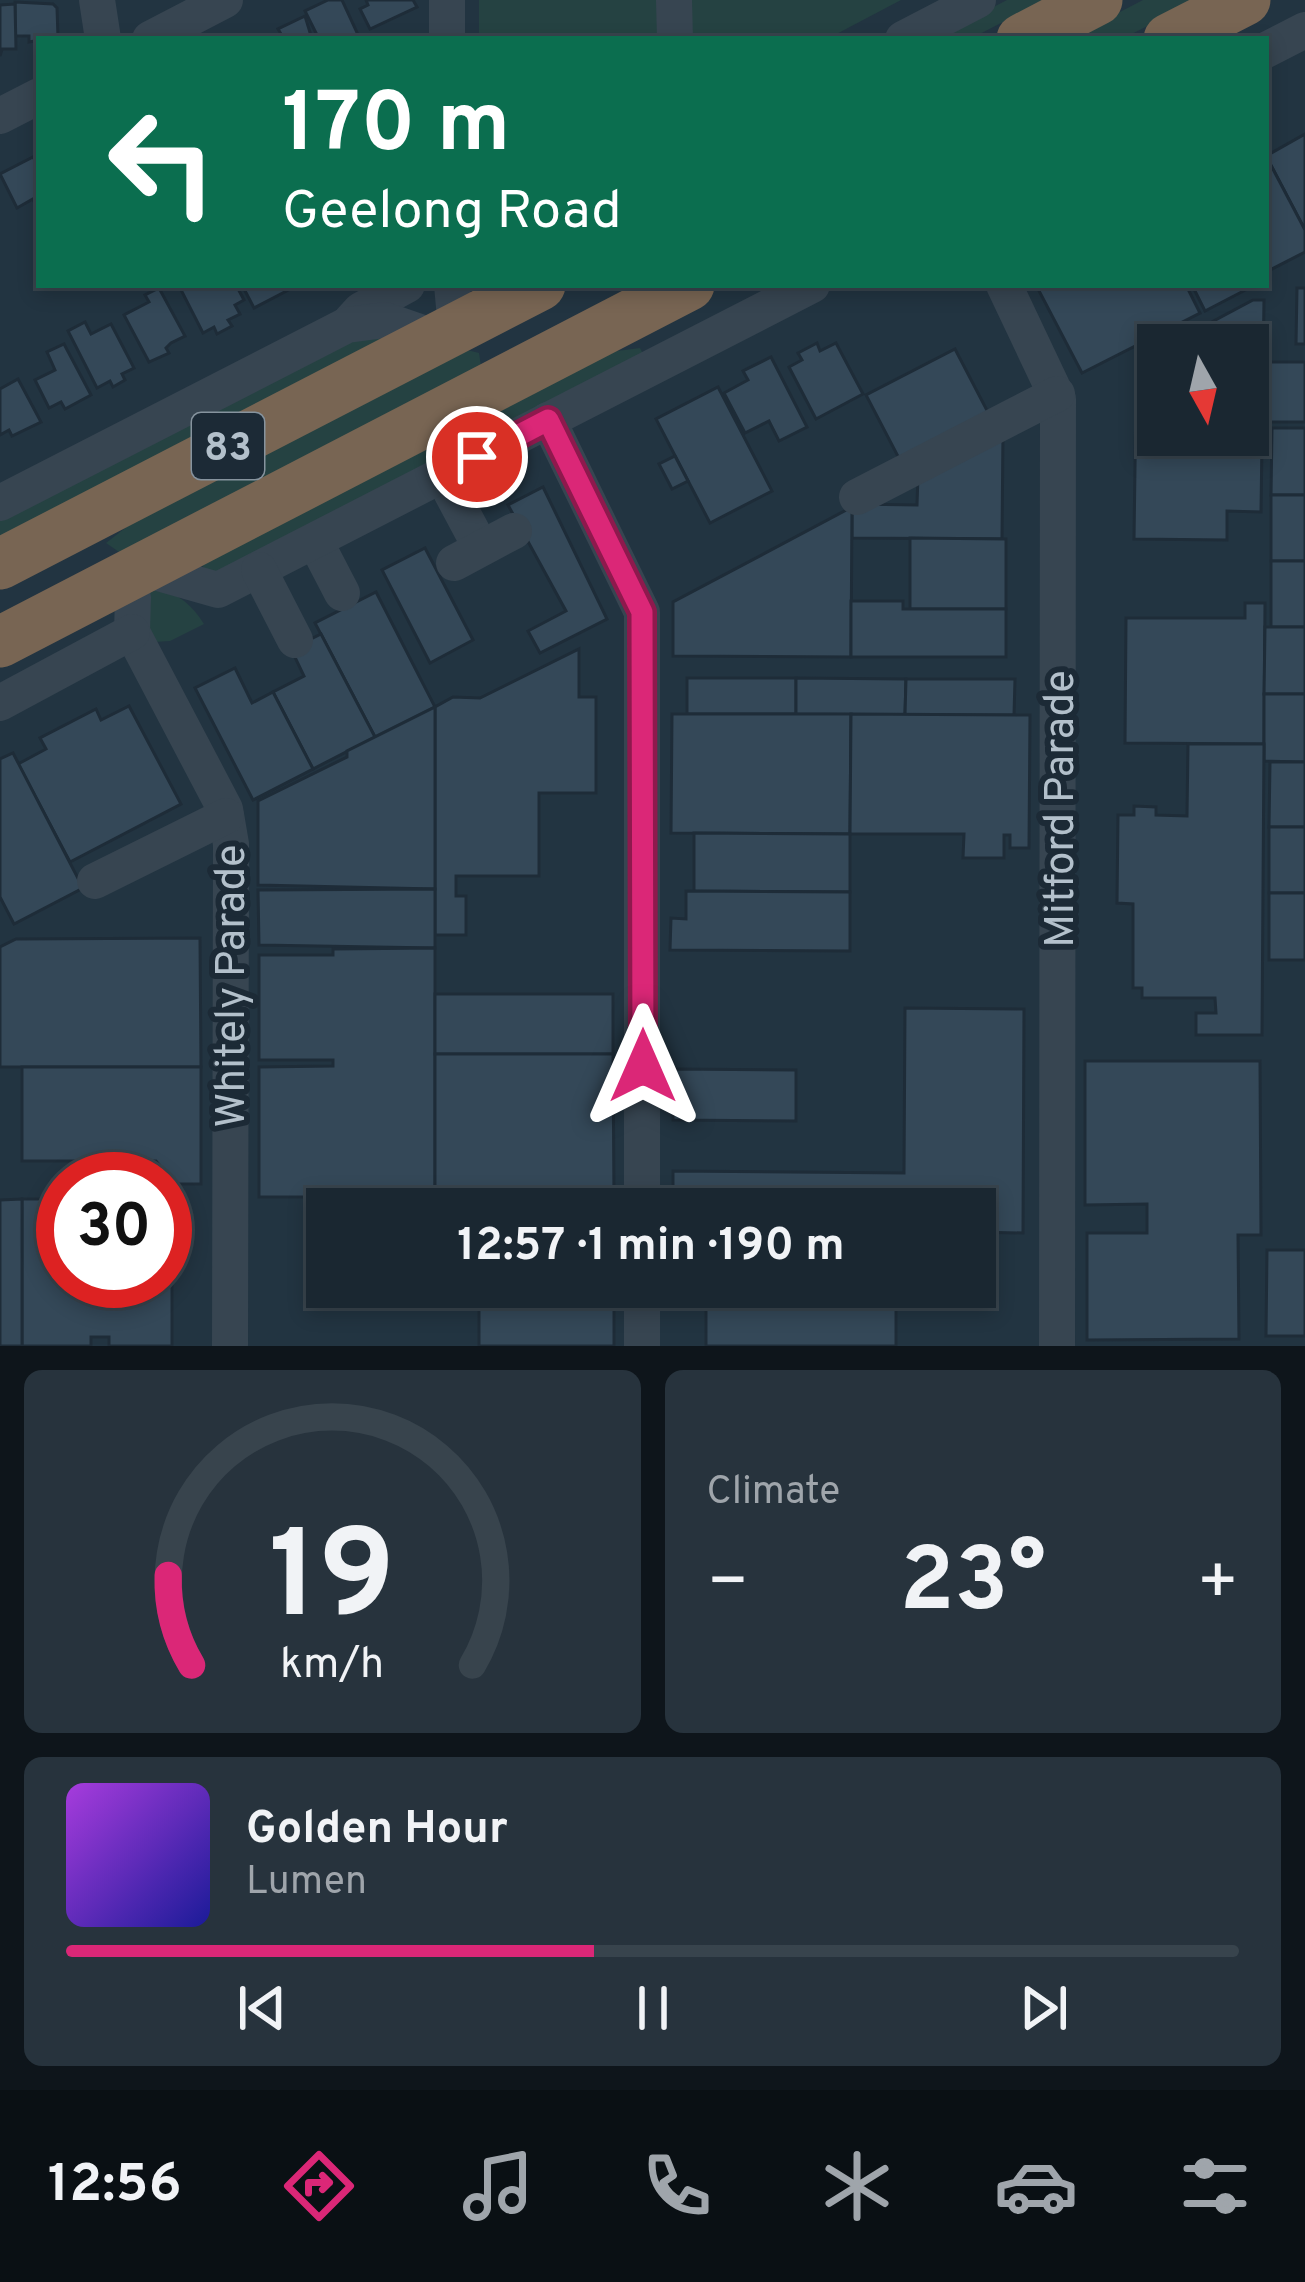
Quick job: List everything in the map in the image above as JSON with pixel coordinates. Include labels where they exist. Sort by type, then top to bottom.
[{"type":"highway","points":[[1028,36],[1097,0]]},
{"type":"highway","points":[[1175,36],[1246,0]]},
{"type":"highway","name":"83","points":[[0,642],[128,591],[683,288]]},
{"type":"highway","points":[[511,291],[531,368]]},
{"type":"highway","name":"83","points":[[9,560],[448,317],[511,291]]},
{"type":"highway","points":[[448,317],[531,368]]},
{"type":"highway","points":[[9,560],[98,562],[128,591]]},
{"type":"street","points":[[97,0],[103,36]]},
{"type":"street","points":[[156,36],[225,0]]},
{"type":"street","points":[[447,0],[447,36]]},
{"type":"street","points":[[674,0],[675,36]]},
{"type":"street","points":[[909,36],[978,0]]},
{"type":"street","points":[[1269,48],[1305,30]]},
{"type":"street","points":[[0,116],[36,98]]},
{"type":"street","points":[[347,325],[361,310],[401,288]]},
{"type":"street","points":[[0,703],[128,591],[218,590],[806,288]]},
{"type":"street","name":"Mitford Parade","points":[[1005,288],[1057,394],[1057,1346]]},
{"type":"street","points":[[0,503],[347,325],[448,317]]},
{"type":"street","points":[[857,497],[1057,394]]},
{"type":"street","points":[[548,420],[642,612],[642,1188]]},
{"type":"street","points":[[442,475],[467,556],[514,530]]},
{"type":"street","points":[[315,541],[342,593]]},
{"type":"street","points":[[259,570],[295,640]]},
{"type":"street","name":"Whitely Parade","points":[[128,591],[226,816],[231,844],[230,1346]]},
{"type":"street","points":[[95,881],[226,816]]},
{"type":"street","points":[[642,1308],[642,1346]]},
{"type":"green space","points":[[479,0],[901,0],[833,36],[479,36]]},
{"type":"green space","points":[[1007,0],[1046,0],[976,36],[938,36]]},
{"type":"green space","points":[[1143,0],[1198,0],[1128,36],[1074,36]]},
{"type":"green space","points":[[395,332],[0,539],[0,519],[351,338]]},
{"type":"green space","points":[[640,348],[645,358],[206,573],[201,562],[609,352]]},
{"type":"green space","points":[[467,350],[479,353],[481,366],[122,554],[106,543],[138,518]]},
{"type":"green space","points":[[158,589],[184,601],[204,624],[170,641],[154,642],[141,605]]},
{"type":"building","points":[[328,0],[342,0],[359,36],[318,36],[305,11]]},
{"type":"building","points":[[366,0],[413,0],[417,7],[370,29],[360,9],[368,5]]},
{"type":"building","points":[[15,2],[57,8],[58,36],[36,36],[36,41],[29,42],[29,36],[15,36]]},
{"type":"building","points":[[15,4],[16,49],[2,49],[0,56],[0,5]]},
{"type":"building","points":[[305,16],[311,36],[276,36],[281,34],[278,29]]},
{"type":"building","points":[[1305,134],[1305,230],[1269,162],[1269,154]]},
{"type":"building","points":[[33,157],[36,206],[33,199],[17,208],[0,174]]},
{"type":"building","points":[[1269,162],[1305,230],[1305,252],[1269,270]]},
{"type":"building","points":[[159,288],[185,336],[166,348],[169,353],[149,362],[124,315],[149,302],[145,295]]},
{"type":"building","points":[[180,288],[238,288],[244,300],[235,305],[240,314],[228,320],[232,326],[217,334],[214,327],[203,333]]},
{"type":"building","points":[[244,288],[292,288],[254,308]]},
{"type":"building","points":[[1038,288],[1188,288],[1200,313],[1178,324],[1137,324],[1137,345],[1082,373]]},
{"type":"building","points":[[1194,288],[1249,288],[1205,311]]},
{"type":"building","points":[[1297,288],[1305,288],[1305,344],[1296,344]]},
{"type":"building","points":[[1253,300],[1264,300],[1264,324],[1208,324]]},
{"type":"building","points":[[85,322],[91,334],[111,324],[134,368],[122,374],[125,380],[113,387],[110,381],[97,388],[68,331]]},
{"type":"building","points":[[817,343],[820,351],[836,343],[863,394],[816,419],[789,367],[802,360],[798,353]]},
{"type":"building","points":[[64,344],[91,395],[65,409],[61,402],[49,408],[35,380],[55,370],[47,352]]},
{"type":"building","points":[[955,349],[992,420],[903,466],[866,395]]},
{"type":"building","points":[[771,357],[807,427],[779,441],[769,421],[745,433],[724,393],[748,380],[743,371]]},
{"type":"building","points":[[1269,362],[1305,362],[1305,422],[1269,422]]},
{"type":"building","points":[[18,379],[41,422],[12,436],[9,430],[0,435],[0,389]]},
{"type":"building","points":[[718,387],[772,491],[710,523],[656,419]]},
{"type":"building","points":[[1136,396],[1137,456],[1262,456],[1261,512],[1227,511],[1227,540],[1134,539]]},
{"type":"building","points":[[1272,428],[1305,428],[1305,495],[1271,495]]},
{"type":"building","points":[[1003,431],[1002,539],[852,538],[852,504],[917,505],[918,475]]},
{"type":"building","points":[[675,456],[688,481],[672,489],[659,464]]},
{"type":"building","points":[[543,487],[607,619],[540,653],[528,631],[566,611],[508,505]]},
{"type":"building","points":[[1271,495],[1305,495],[1305,561],[1271,561]]},
{"type":"building","points":[[852,507],[851,657],[673,656],[673,602]]},
{"type":"building","points":[[910,538],[1006,539],[1006,609],[910,609]]},
{"type":"building","points":[[425,548],[473,640],[430,663],[382,570]]},
{"type":"building","points":[[1271,561],[1305,561],[1305,627],[1271,627]]},
{"type":"building","points":[[376,592],[435,707],[375,737],[315,623]]},
{"type":"building","points":[[851,601],[903,601],[903,609],[1006,609],[1006,657],[851,657]]},
{"type":"building","points":[[1245,603],[1265,603],[1264,744],[1125,743],[1126,618],[1245,618]]},
{"type":"building","points":[[1265,627],[1305,627],[1305,694],[1264,694]]},
{"type":"building","points":[[321,634],[375,737],[313,769],[273,692],[304,676],[291,649]]},
{"type":"building","points":[[579,649],[579,697],[596,697],[596,793],[539,793],[539,876],[456,876],[456,896],[466,896],[466,935],[435,935],[435,707],[453,697],[480,698]]},
{"type":"building","points":[[235,668],[252,703],[273,692],[313,769],[253,800],[195,688]]},
{"type":"building","points":[[687,678],[796,678],[796,714],[687,714]]},
{"type":"building","points":[[796,678],[906,679],[905,715],[796,714]]},
{"type":"building","points":[[906,679],[1015,679],[1014,715],[905,715]]},
{"type":"building","points":[[1264,694],[1305,694],[1305,762],[1264,761]]},
{"type":"building","points":[[129,706],[181,804],[70,862],[18,764],[46,749],[40,738],[96,709],[101,720]]},
{"type":"building","points":[[435,707],[435,889],[258,885],[258,801]]},
{"type":"building","points":[[672,714],[851,714],[850,834],[671,833]]},
{"type":"building","points":[[851,714],[1030,715],[1029,848],[1010,848],[1010,835],[1004,835],[1004,858],[963,858],[964,834],[850,834]]},
{"type":"building","points":[[1188,744],[1264,744],[1262,1035],[1196,1035],[1196,1013],[1216,1013],[1215,998],[1142,998],[1142,988],[1133,988],[1133,904],[1117,903],[1118,815],[1134,815],[1134,806],[1156,807],[1156,815],[1187,816]]},
{"type":"building","points":[[13,753],[83,888],[14,924],[0,897],[0,759]]},
{"type":"building","points":[[1270,762],[1305,762],[1305,827],[1269,827]]},
{"type":"building","points":[[1269,827],[1305,827],[1305,893],[1269,893]]},
{"type":"building","points":[[694,833],[850,834],[850,892],[694,891]]},
{"type":"building","points":[[435,889],[435,948],[259,945],[258,890]]},
{"type":"building","points":[[686,891],[850,892],[850,951],[670,950],[671,918],[686,919]]},
{"type":"building","points":[[1269,893],[1305,893],[1305,960],[1269,960]]},
{"type":"building","points":[[200,938],[201,1067],[0,1067],[0,947],[16,939]]},
{"type":"building","points":[[435,948],[435,1188],[306,1188],[306,1197],[259,1197],[259,1067],[333,1066],[333,1060],[259,1060],[259,955],[333,955],[333,949]]},
{"type":"building","points":[[435,994],[613,994],[613,1054],[435,1054]]},
{"type":"building","points":[[905,1008],[1024,1009],[1023,1233],[996,1232],[996,1188],[673,1188],[673,1171],[904,1173]]},
{"type":"building","points":[[435,1054],[613,1054],[614,1188],[435,1188]]},
{"type":"building","points":[[1085,1061],[1260,1061],[1261,1235],[1238,1235],[1239,1339],[1087,1340],[1087,1233],[1147,1233],[1147,1204],[1085,1205]]},
{"type":"building","points":[[22,1067],[201,1067],[201,1184],[192,1184],[192,1152],[36,1152],[36,1161],[22,1161]]},
{"type":"building","points":[[673,1069],[796,1070],[796,1121],[673,1120]]},
{"type":"building","points":[[22,1199],[36,1199],[36,1308],[172,1308],[172,1346],[109,1346],[109,1337],[91,1337],[91,1346],[22,1346]]},
{"type":"building","points":[[22,1199],[22,1346],[0,1346],[0,1200]]},
{"type":"building","points":[[1267,1250],[1305,1250],[1305,1336],[1266,1336]]},
{"type":"building","points":[[479,1308],[614,1308],[614,1346],[479,1346]]},
{"type":"building","points":[[706,1308],[896,1308],[896,1346],[706,1346]]},
{"type":"route","points":[[477,457],[548,420],[642,612],[643,1066]]}]
